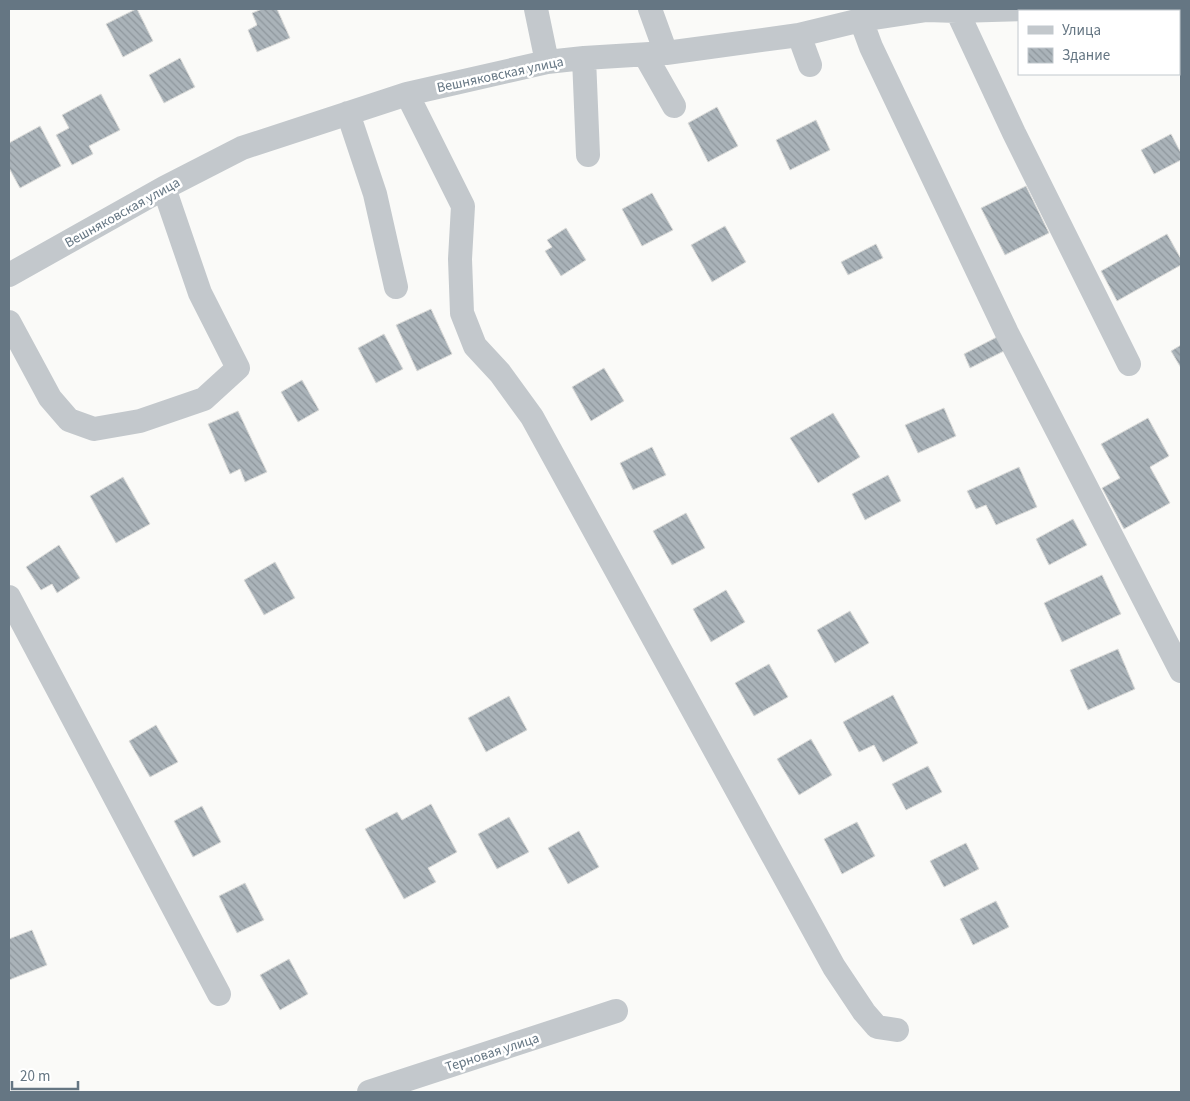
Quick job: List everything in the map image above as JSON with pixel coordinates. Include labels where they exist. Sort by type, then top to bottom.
[{"type":"street","points":[[536,9],[546,62]]},
{"type":"street","points":[[650,9],[655,54],[674,106]]},
{"type":"street","name":"Вешняковская улица","points":[[9,275],[164,188],[242,148],[407,94],[546,62],[655,54],[799,36],[861,20],[927,10],[1029,9]]},
{"type":"street","points":[[957,11],[1014,133],[1129,364]]},
{"type":"street","points":[[861,20],[871,47],[1007,333],[1181,671]]},
{"type":"street","points":[[799,36],[810,65]]},
{"type":"street","points":[[584,58],[588,155]]},
{"type":"street","points":[[407,94],[463,206],[460,259],[462,313],[475,346],[500,374],[532,417],[834,967],[864,1012],[877,1027],[897,1030]]},
{"type":"street","points":[[348,113],[375,194],[396,286]]},
{"type":"street","points":[[9,322],[50,398],[70,420],[94,429],[140,421],[204,399],[238,368],[200,293],[164,188]]},
{"type":"street","points":[[9,597],[219,994]]},
{"type":"street","name":"Терновая улица","points":[[369,1092],[616,1011]]},
{"type":"building","points":[[136,9],[153,41],[123,57],[106,24]]},
{"type":"building","points":[[262,9],[277,9],[290,38],[257,52],[248,30],[257,25],[252,13]]},
{"type":"building","points":[[180,58],[195,87],[164,103],[149,75]]},
{"type":"building","points":[[101,94],[120,130],[89,146],[93,154],[72,165],[56,135],[69,128],[62,115]]},
{"type":"building","points":[[717,107],[738,146],[708,162],[688,123]]},
{"type":"building","points":[[816,120],[830,150],[790,170],[776,140]]},
{"type":"building","points":[[40,126],[61,166],[20,188],[9,168],[9,143]]},
{"type":"building","points":[[1171,134],[1181,153],[1181,160],[1154,174],[1141,150]]},
{"type":"building","points":[[1026,186],[1049,233],[1005,255],[981,208]]},
{"type":"building","points":[[652,193],[673,230],[642,246],[622,209]]},
{"type":"building","points":[[725,226],[746,262],[712,282],[691,245]]},
{"type":"building","points":[[566,228],[586,260],[561,276],[545,251],[552,247],[547,240]]},
{"type":"building","points":[[1167,234],[1181,259],[1181,265],[1117,301],[1101,271]]},
{"type":"building","points":[[876,244],[883,258],[848,275],[841,262]]},
{"type":"building","points":[[431,309],[452,354],[417,371],[396,325]]},
{"type":"building","points":[[384,334],[403,369],[376,383],[358,348]]},
{"type":"building","points":[[999,336],[1006,350],[970,368],[964,354]]},
{"type":"building","points":[[1181,345],[1181,368],[1171,351]]},
{"type":"building","points":[[604,368],[624,401],[591,421],[572,387]]},
{"type":"building","points":[[302,380],[319,410],[298,422],[281,392]]},
{"type":"building","points":[[944,408],[956,436],[918,453],[905,425]]},
{"type":"building","points":[[238,411],[267,472],[245,482],[240,469],[230,474],[208,424]]},
{"type":"building","points":[[833,413],[860,457],[818,483],[790,438]]},
{"type":"building","points":[[1148,418],[1169,456],[1150,467],[1170,503],[1124,529],[1102,488],[1120,478],[1101,444]]},
{"type":"building","points":[[652,447],[666,475],[633,490],[620,463]]},
{"type":"building","points":[[1019,467],[1037,507],[996,525],[986,505],[976,509],[967,491]]},
{"type":"building","points":[[888,475],[901,501],[865,520],[852,494]]},
{"type":"building","points":[[123,477],[150,524],[116,543],[90,496]]},
{"type":"building","points":[[686,513],[705,548],[672,565],[653,531]]},
{"type":"building","points":[[1073,519],[1087,545],[1049,565],[1036,539]]},
{"type":"building","points":[[59,545],[80,578],[57,593],[52,584],[41,590],[26,567]]},
{"type":"building","points":[[275,562],[295,598],[264,615],[244,580]]},
{"type":"building","points":[[1102,575],[1121,614],[1062,642],[1044,603]]},
{"type":"building","points":[[726,590],[745,622],[711,642],[693,609]]},
{"type":"building","points":[[850,611],[869,643],[835,663],[817,630]]},
{"type":"building","points":[[1118,649],[1135,689],[1088,710],[1070,670]]},
{"type":"building","points":[[769,664],[788,697],[754,716],[735,683]]},
{"type":"building","points":[[893,695],[918,743],[883,762],[874,745],[859,752],[843,722]]},
{"type":"building","points":[[509,696],[527,730],[486,752],[468,718]]},
{"type":"building","points":[[156,725],[178,762],[150,777],[129,741]]},
{"type":"building","points":[[811,739],[832,775],[799,795],[777,759]]},
{"type":"building","points":[[928,766],[942,792],[906,810],[892,784]]},
{"type":"building","points":[[431,804],[457,852],[428,868],[436,882],[404,899],[365,829],[397,812],[402,820]]},
{"type":"building","points":[[202,806],[221,842],[193,857],[174,821]]},
{"type":"building","points":[[509,817],[529,852],[497,869],[478,834]]},
{"type":"building","points":[[857,822],[875,856],[842,874],[824,839]]},
{"type":"building","points":[[579,831],[599,867],[568,884],[548,848]]},
{"type":"building","points":[[966,843],[979,869],[944,887],[930,861]]},
{"type":"building","points":[[245,883],[264,920],[237,933],[219,896]]},
{"type":"building","points":[[996,901],[1009,927],[973,945],[960,919]]},
{"type":"building","points":[[32,930],[47,965],[9,980],[9,939]]},
{"type":"building","points":[[289,959],[308,994],[280,1010],[260,975]]}]
